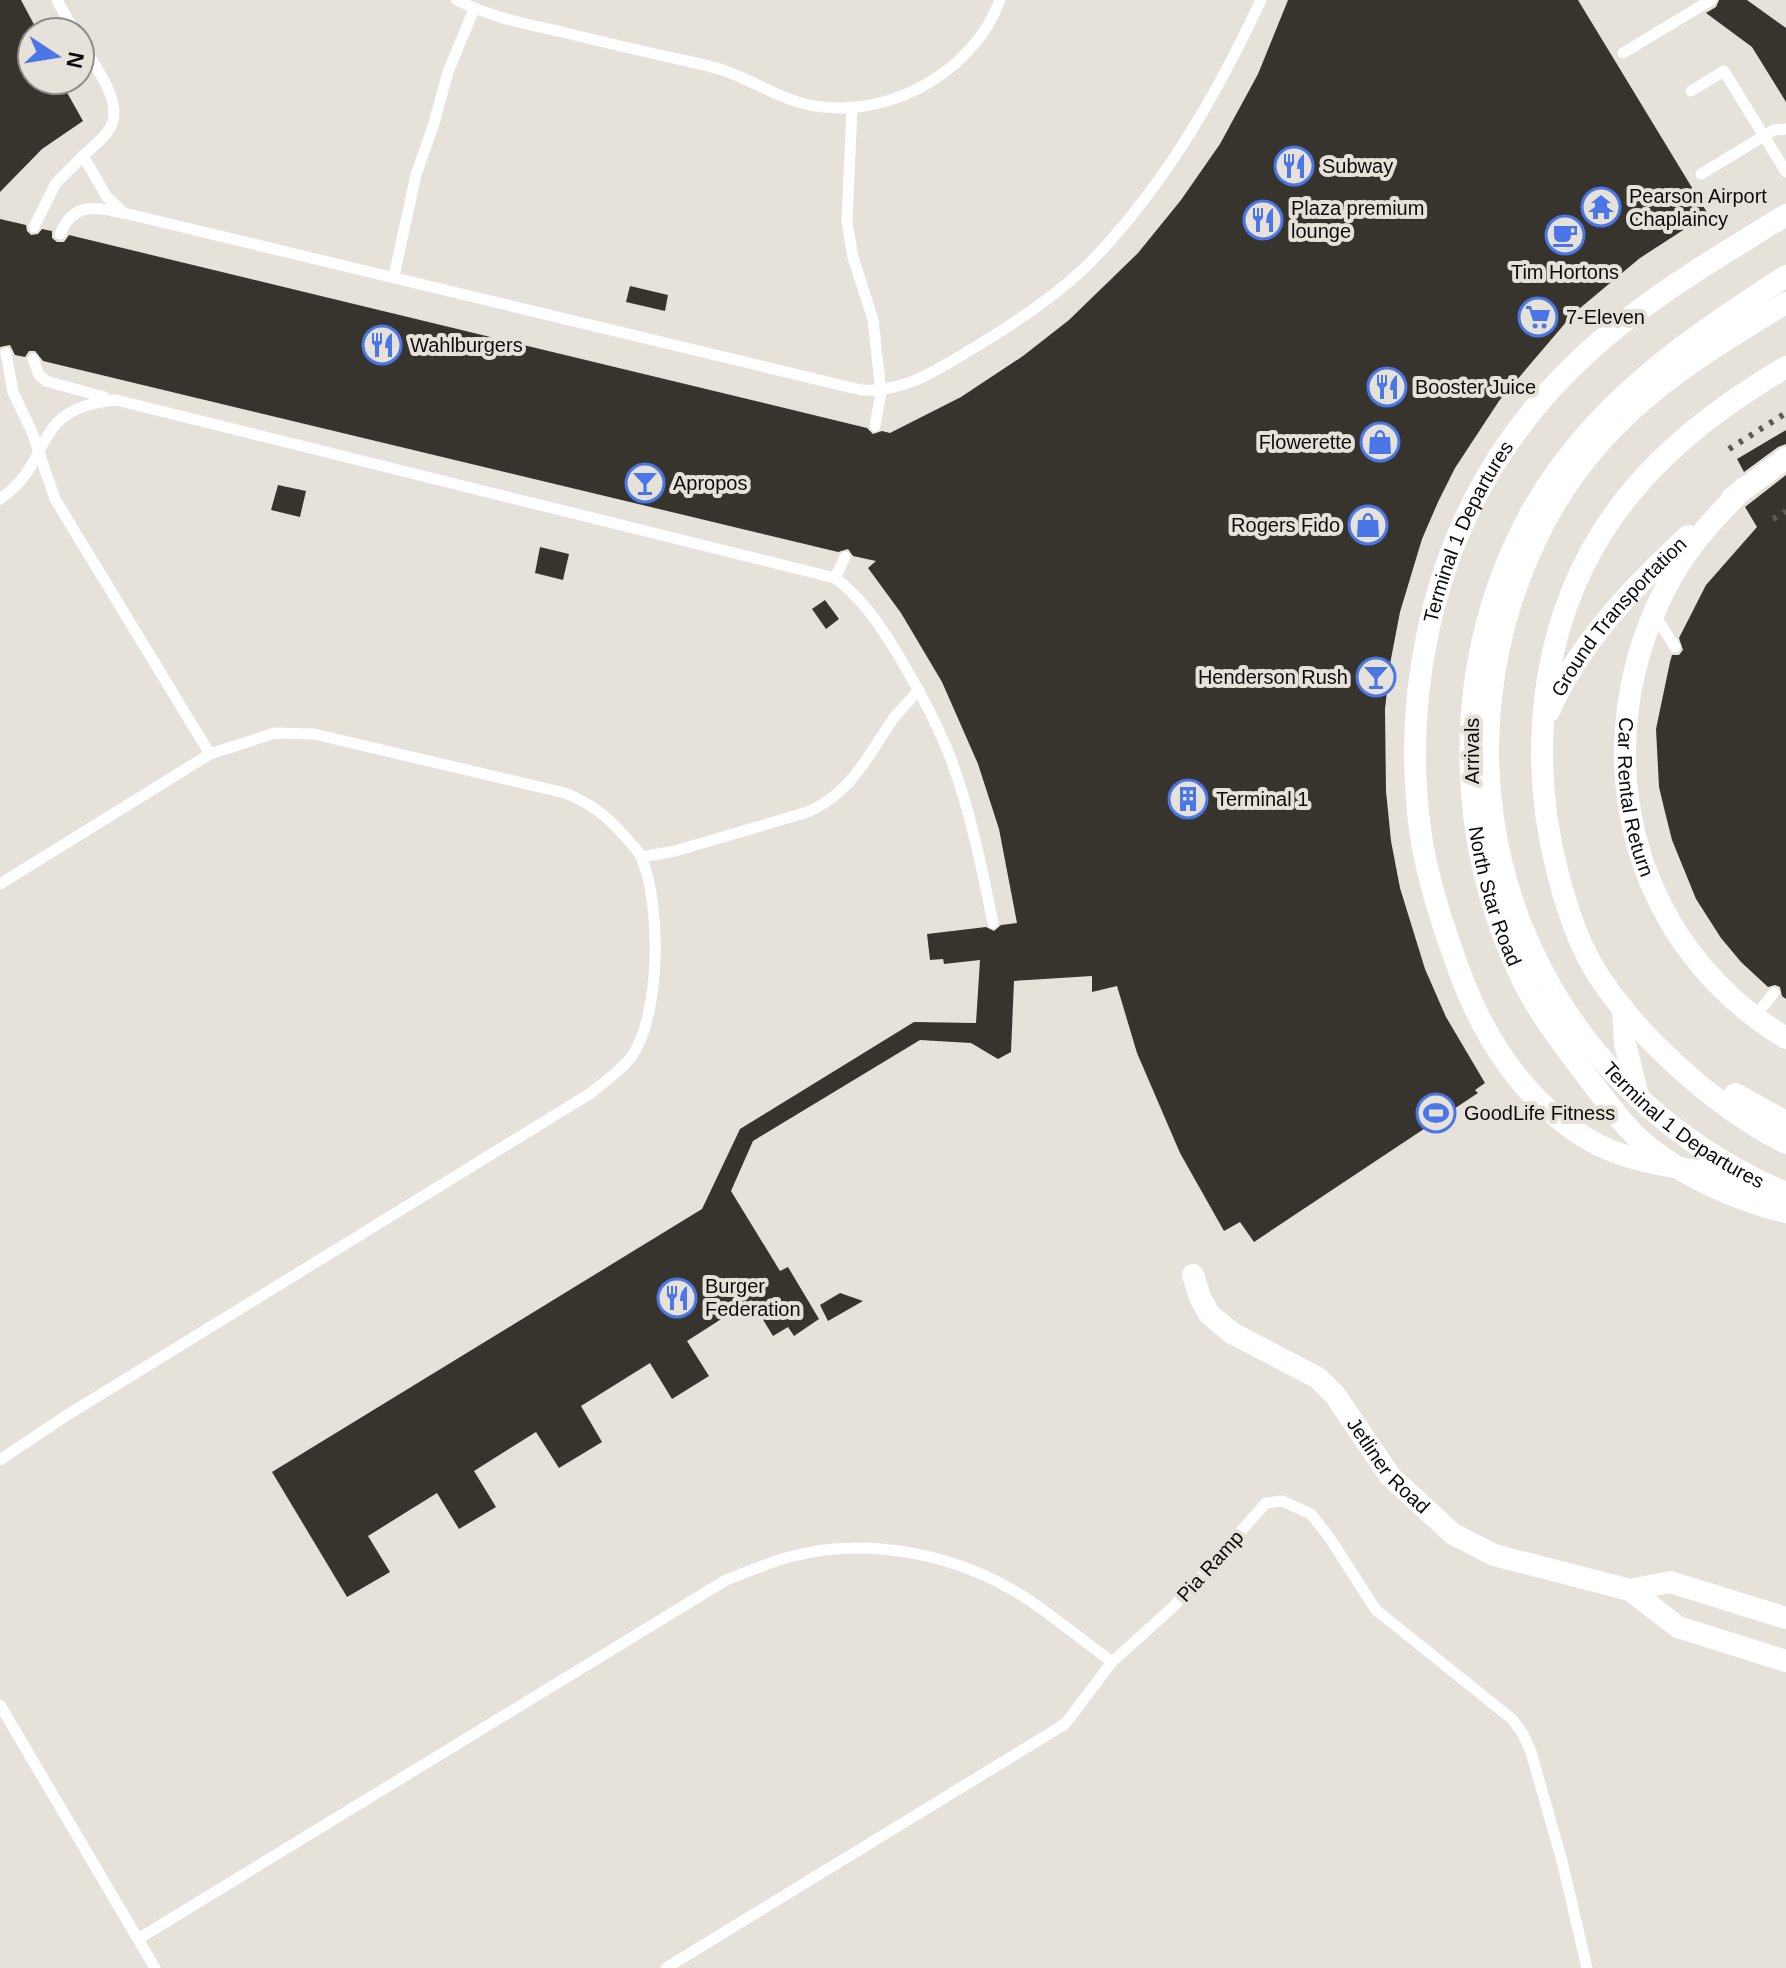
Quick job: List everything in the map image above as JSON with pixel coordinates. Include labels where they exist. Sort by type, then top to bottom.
[{"type":"street","name":"Terminal 1 Departures","points":[[1756,1180],[1657,1164],[1607,1149],[1570,1128],[1552,1113],[1508,1064],[1466,992],[1434,895],[1422,843],[1416,721],[1423,659],[1442,581],[1479,492],[1524,422],[1563,376],[1634,312],[1786,215]]},
{"type":"street","name":"North Star Road","points":[[1786,278],[1669,359],[1618,405],[1573,457],[1539,508],[1517,550],[1484,651],[1476,713],[1474,778],[1482,854],[1495,905],[1526,980],[1559,1032],[1601,1089],[1658,1146],[1687,1170],[1715,1186],[1786,1209]]},
{"type":"street","name":"Arrivals","points":[[1786,278],[1673,352],[1626,393],[1554,476],[1513,550],[1492,608],[1481,645],[1470,739],[1473,808],[1483,871],[1506,945],[1543,1013],[1599,1092],[1641,1140],[1707,1185],[1786,1209]]},
{"type":"street","name":"Terminal 1 Departures","points":[[1756,1180],[1670,1126],[1608,1068],[1570,1020],[1540,969],[1505,883],[1494,829],[1488,774],[1490,703],[1504,625],[1524,567],[1550,516],[1594,449],[1651,393],[1685,367],[1786,303]]},
{"type":"street","name":"Ground Transportation","points":[[1786,367],[1684,437],[1640,480],[1609,522],[1580,573],[1561,619],[1549,672],[1542,727],[1544,797],[1551,849],[1567,909],[1591,964],[1623,1008],[1708,1093],[1786,1143]]},
{"type":"street","points":[[1786,376],[1732,408],[1675,453],[1617,525],[1584,578],[1571,611],[1554,673],[1547,731],[1552,819],[1568,887],[1595,944],[1636,1003],[1681,1051],[1739,1097],[1786,1122]]},
{"type":"street","name":"Ground Transportation","points":[[1542,727],[1572,668],[1607,621],[1654,568],[1744,488],[1786,458]]},
{"type":"street","name":"Car Rental Return","points":[[1744,488],[1702,532],[1671,579],[1654,614],[1632,678],[1626,722],[1625,772],[1631,821],[1641,860],[1673,928],[1714,982],[1754,1017],[1786,1038]]},
{"type":"street","points":[[1623,1008],[1632,1081],[1658,1146]]},
{"type":"street","points":[[1756,1180],[1786,1209]]},
{"type":"street","name":"Jetliner Road","points":[[1193,1275],[1209,1314],[1232,1333],[1318,1378],[1335,1395],[1390,1476],[1453,1534],[1494,1555],[1630,1590],[1678,1627],[1786,1661]]},
{"type":"street","name":"Jetliner Road","points":[[1630,1590],[1670,1582],[1786,1618]]},
{"type":"lane","points":[[457,0],[474,9],[708,66],[805,104],[852,107],[901,96],[926,85],[949,69],[986,30],[1000,0]]},
{"type":"lane","points":[[60,234],[75,213],[88,208],[124,213],[861,390],[881,392],[908,385],[993,336],[1050,296],[1101,251],[1194,131],[1234,60],[1261,0]]},
{"type":"lane","points":[[1623,53],[1711,0]]},
{"type":"lane","points":[[394,276],[416,175],[448,72],[474,9]]},
{"type":"lane","points":[[34,227],[56,183],[112,126],[114,110],[111,95],[96,69]]},
{"type":"lane","points":[[1691,91],[1724,71],[1786,172]]},
{"type":"lane","points":[[852,107],[847,222],[853,257],[871,311],[881,392],[875,426]]},
{"type":"lane","points":[[1701,174],[1774,130],[1786,129]]},
{"type":"lane","points":[[83,156],[107,197],[124,213]]},
{"type":"lane","points":[[6,353],[13,392],[55,499],[210,754]]},
{"type":"lane","points":[[33,359],[39,375],[46,381],[835,578],[860,600],[883,630],[919,690],[952,763],[977,845],[993,923]]},
{"type":"lane","points":[[0,499],[21,480],[59,419],[76,408],[94,402],[116,400]]},
{"type":"lane","points":[[835,578],[845,557]]},
{"type":"lane","points":[[1654,614],[1675,647]]},
{"type":"lane","points":[[642,857],[675,851],[808,812],[828,802],[856,776],[896,715],[919,690]]},
{"type":"lane","points":[[0,884],[210,754],[275,733],[314,734],[565,793],[607,815],[642,857],[654,927],[652,1004],[645,1031],[632,1056],[617,1072],[591,1093],[104,1392],[0,1460]]},
{"type":"lane","points":[[1754,1017],[1774,993]]},
{"type":"lane","name":"Pia Ramp","points":[[666,1968],[1065,1724],[1112,1662],[1174,1606],[1266,1503],[1282,1501],[1311,1514],[1376,1610],[1512,1719],[1523,1734],[1547,1805],[1587,1968]]},
{"type":"lane","points":[[138,1939],[726,1580],[791,1557],[845,1549],[893,1550],[965,1567],[1027,1599],[1112,1662]]},
{"type":"lane","points":[[0,1705],[155,1968]]},
{"type":"building","points":[[0,0],[21,0],[30,16],[16,16],[16,96],[69,96],[83,121],[42,149],[0,192]]},
{"type":"building","name":"Terminal 1","points":[[1288,0],[1578,0],[1708,214],[1640,258],[1573,314],[1499,401],[1455,468],[1438,502],[1422,539],[1400,612],[1385,709],[1386,791],[1391,841],[1400,888],[1425,969],[1446,1017],[1485,1083],[1475,1090],[1478,1093],[1254,1242],[1240,1222],[1224,1231],[1180,1153],[1137,1053],[1117,986],[1092,992],[1092,976],[1014,981],[1011,1052],[998,1059],[971,1043],[920,1040],[753,1141],[731,1191],[780,1271],[788,1267],[819,1319],[794,1336],[788,1327],[773,1336],[751,1300],[687,1341],[709,1376],[672,1399],[650,1363],[581,1406],[602,1442],[559,1468],[536,1432],[474,1471],[496,1507],[459,1529],[437,1493],[368,1536],[390,1572],[347,1597],[272,1472],[702,1209],[740,1129],[914,1022],[976,1023],[980,960],[944,964],[943,959],[930,960],[927,934],[986,927],[994,931],[1001,925],[1017,923],[999,829],[978,764],[942,682],[901,613],[868,568],[876,561],[853,556],[848,549],[838,552],[43,361],[35,351],[29,351],[25,357],[15,355],[10,345],[0,347],[0,219],[26,225],[31,235],[38,234],[42,229],[52,231],[52,238],[57,242],[64,242],[69,235],[867,428],[873,434],[882,431],[890,433],[961,397],[1023,356],[1069,320],[1138,253],[1181,200],[1220,144],[1258,74]]},
{"type":"building","points":[[1719,0],[1747,0],[1786,28],[1786,102],[1752,47],[1706,13],[1716,7]]},
{"type":"building","points":[[630,286],[668,295],[665,311],[626,302]]},
{"type":"building","points":[[1786,430],[1786,444],[1744,472],[1737,459]]},
{"type":"building","points":[[1786,475],[1786,999],[1780,987],[1768,987],[1741,962],[1696,899],[1672,840],[1659,787],[1656,729],[1672,655],[1679,655],[1683,650],[1679,638],[1706,585],[1757,527],[1745,507]]},
{"type":"building","points":[[278,485],[306,491],[300,517],[271,510]]},
{"type":"building","points":[[540,547],[569,554],[563,580],[535,573]]},
{"type":"building","points":[[825,600],[839,619],[826,629],[812,609]]},
{"type":"building","points":[[840,1293],[863,1301],[828,1321],[820,1305]]},
{"type":"railway","points":[[1729,449],[1786,413]]},
{"type":"railway","points":[[1773,519],[1786,511]]},
{"type":"place","name":"Subway","points":[[1294,166]]},
{"type":"place","name":"Pearson Airport Chaplaincy","points":[[1601,207]]},
{"type":"place","name":"Plaza premium lounge","points":[[1263,220]]},
{"type":"place","name":"Tim Hortons","points":[[1565,235]]},
{"type":"place","name":"7-Eleven","points":[[1538,317]]},
{"type":"place","name":"Wahlburgers","points":[[382,345]]},
{"type":"place","name":"Booster Juice","points":[[1387,387]]},
{"type":"place","name":"Flowerette","points":[[1380,442]]},
{"type":"place","name":"Apropos","points":[[645,483]]},
{"type":"place","name":"Rogers Fido","points":[[1368,525]]},
{"type":"place","name":"Henderson Rush","points":[[1376,677]]},
{"type":"place","name":"Terminal 1","points":[[1188,799]]},
{"type":"place","name":"GoodLife Fitness","points":[[1436,1113]]},
{"type":"place","name":"Burger Federation","points":[[677,1298]]}]
